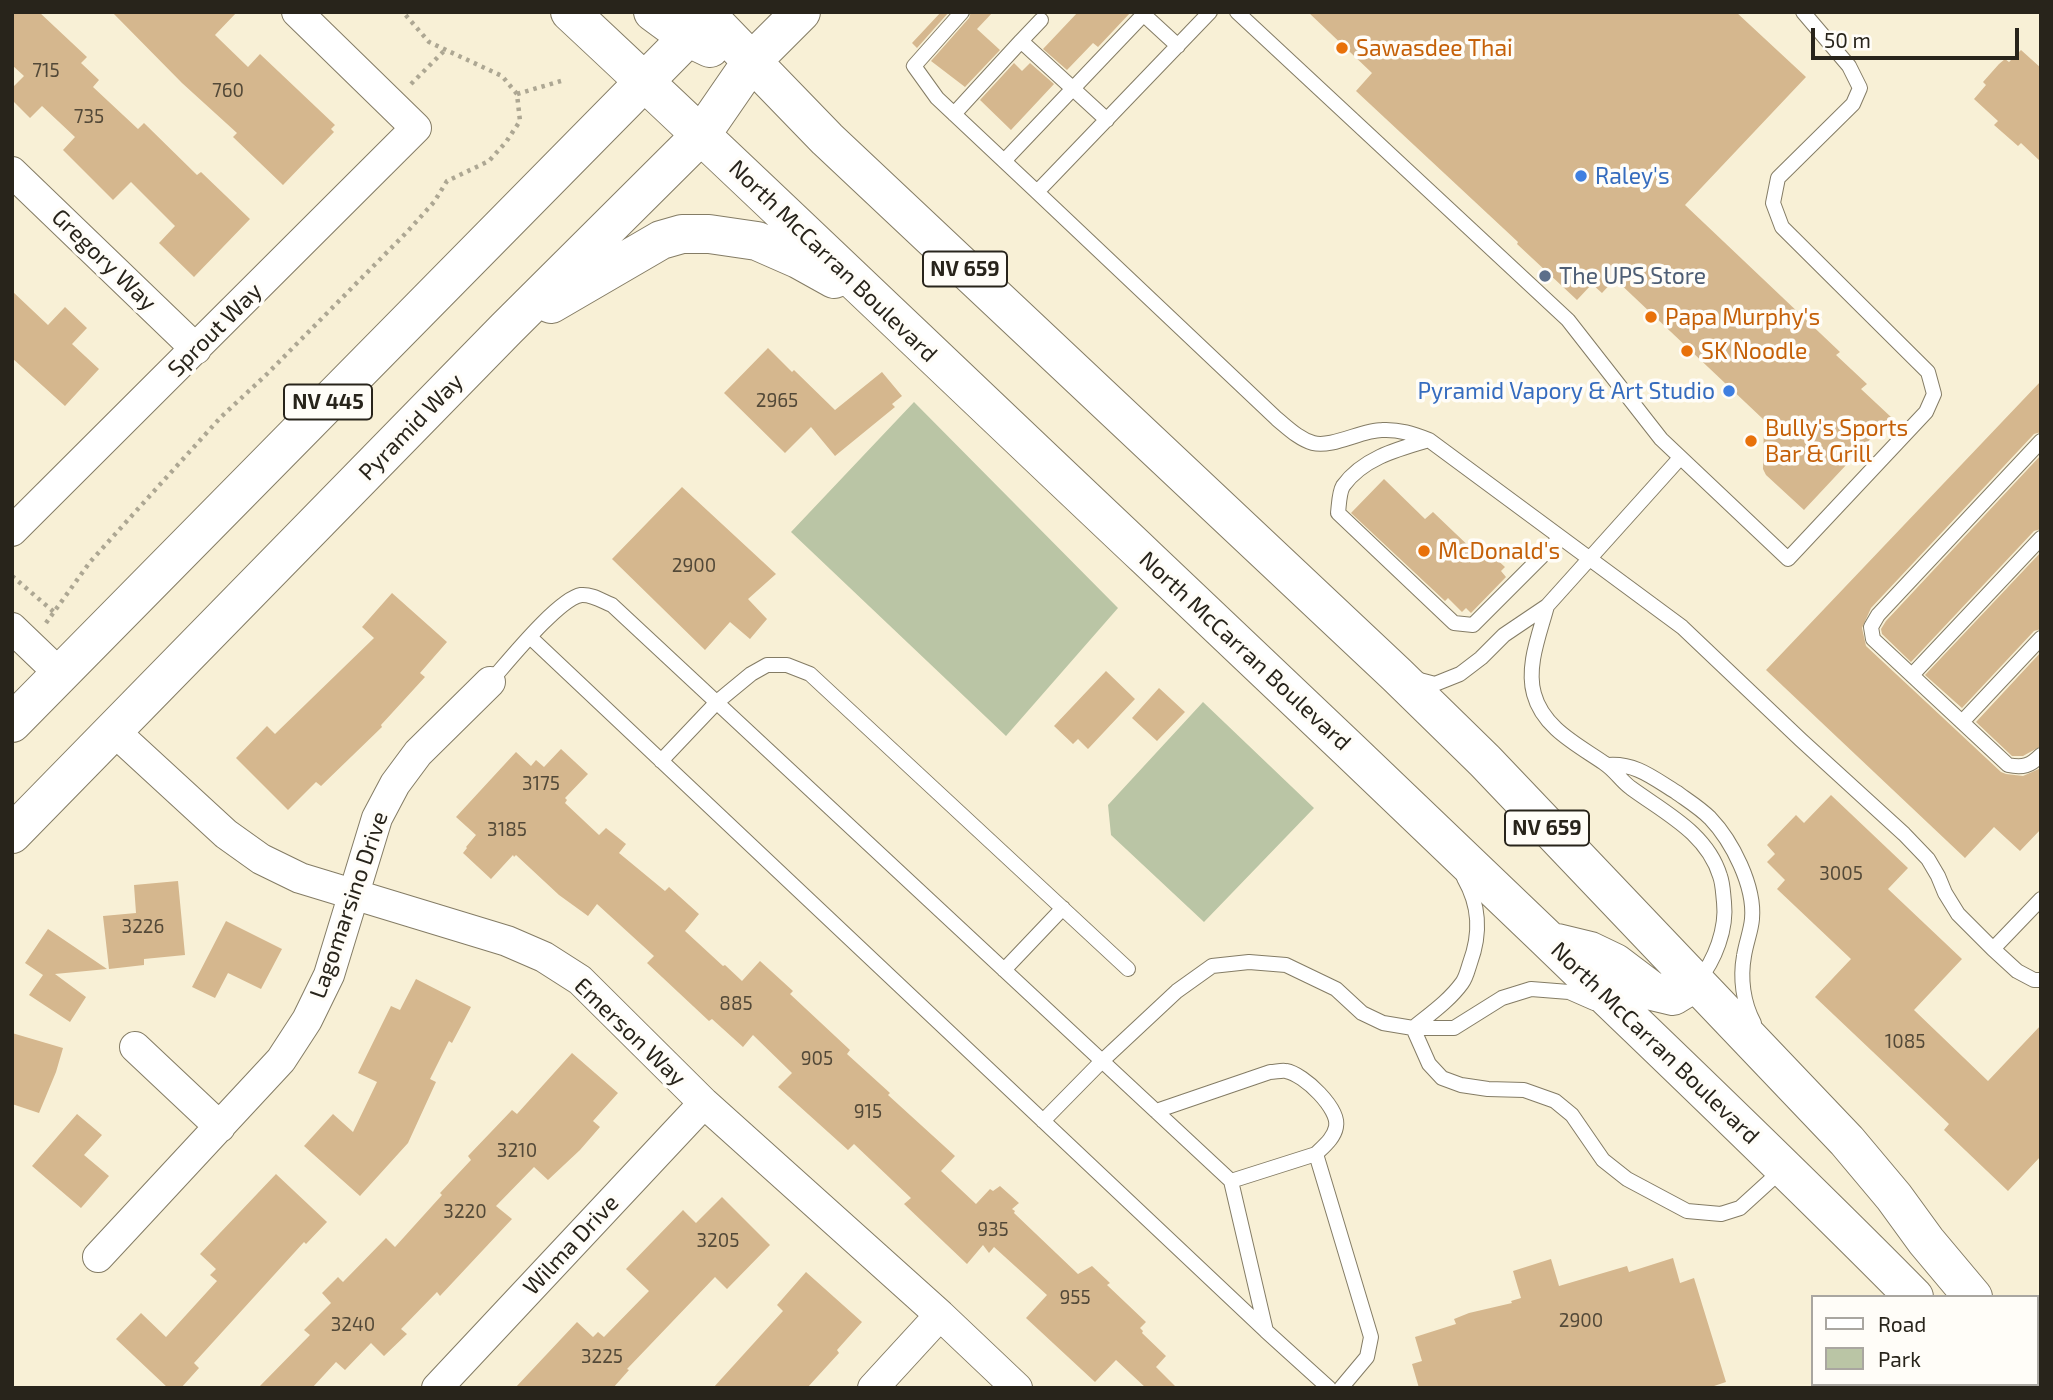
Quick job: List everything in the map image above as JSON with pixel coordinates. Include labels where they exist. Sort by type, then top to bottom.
[{"type":"main road","name":"North McCarran Boulevard","points":[[570,12],[1631,1018],[1912,1295]]},
{"type":"main road","points":[[653,12],[703,20]]},
{"type":"main road","name":"Pyramid Way","points":[[12,834],[701,135],[752,61],[801,12]]},
{"type":"main road","name":"NV 445","points":[[12,723],[703,20]]},
{"type":"main road","name":"NV 659","points":[[703,20],[752,61],[827,139],[1398,675],[1485,761],[1847,1141],[1971,1295]]},
{"type":"main road","points":[[506,330],[661,240],[682,234],[709,234],[757,241],[798,259],[873,300]]},
{"type":"main road","points":[[1549,941],[1590,951],[1615,963],[1652,991],[1673,996],[1696,982]]},
{"type":"street","points":[[297,12],[392,104]]},
{"type":"street","name":"Sprout Way","points":[[12,531],[416,128],[392,104]]},
{"type":"street","name":"Gregory Way","points":[[12,172],[196,349]]},
{"type":"street","points":[[19,635],[60,674]]},
{"type":"street","name":"Lagomarsino Drive","points":[[98,1257],[281,1060],[307,1020],[329,975],[377,818],[395,783],[418,753],[490,681]]},
{"type":"street","name":"Emerson Way","points":[[114,731],[226,834],[261,859],[300,878],[507,941],[544,957],[580,980],[704,1103],[940,1315],[1017,1388]]},
{"type":"street","points":[[135,1047],[220,1127]]},
{"type":"street","name":"Wilma Drive","points":[[438,1388],[704,1103]]},
{"type":"street","points":[[873,1388],[940,1315]]},
{"type":"lane","points":[[962,12],[914,66],[937,98],[1277,419],[1296,435],[1315,444],[1339,441],[1380,429],[1405,431],[1429,440],[1682,627],[1904,834],[1928,859],[1958,914],[1993,949],[2017,971],[2041,980]]},
{"type":"lane","points":[[1037,192],[1210,12]]},
{"type":"lane","points":[[1237,12],[1568,320],[1661,439],[1788,559],[1926,412],[1934,394],[1928,372],[1782,227],[1773,203],[1778,178],[1853,104],[1860,88],[1849,66],[1803,12]]},
{"type":"lane","points":[[1004,161],[1142,13],[1178,47]]},
{"type":"lane","points":[[954,114],[1041,20]]},
{"type":"lane","points":[[1021,41],[1107,120]]},
{"type":"lane","points":[[1429,440],[1389,452],[1362,467],[1342,488],[1338,513],[1454,623],[1473,625],[1560,538]]},
{"type":"lane","points":[[2041,441],[1878,615],[1871,627],[1873,639],[2008,765],[2020,768],[2032,764],[2041,755]]},
{"type":"lane","points":[[1398,675],[1435,684],[1460,674],[1481,658],[1504,635],[1547,606],[1680,458]]},
{"type":"lane","points":[[1912,676],[2041,538]]},
{"type":"lane","points":[[490,681],[566,602],[580,595],[592,596],[612,605],[1230,1181],[1266,1331]]},
{"type":"lane","points":[[1547,606],[1532,668],[1534,694],[1546,719],[1559,732],[1608,765],[1628,786],[1676,819],[1702,841],[1720,876],[1725,915],[1717,948],[1705,972],[1696,982]]},
{"type":"lane","points":[[530,638],[1329,1388]]},
{"type":"lane","points":[[1962,722],[2041,638]]},
{"type":"lane","points":[[661,761],[717,702],[751,674],[767,665],[787,665],[810,674],[1128,969]]},
{"type":"lane","points":[[1608,765],[1623,764],[1640,770],[1684,798],[1710,818],[1731,846],[1748,884],[1752,917],[1744,959],[1743,984],[1747,1010],[1782,1073]]},
{"type":"lane","points":[[1413,1028],[1442,1005],[1464,982],[1477,945],[1479,916],[1471,890],[1442,838]]},
{"type":"lane","points":[[1993,949],[2041,899]]},
{"type":"lane","points":[[1004,970],[1063,908]]},
{"type":"lane","points":[[1043,1121],[1177,991],[1212,966],[1249,962],[1286,965],[1336,989],[1362,1013],[1382,1023],[1413,1028],[1454,1028],[1502,998],[1531,989],[1569,992],[1631,1018]]},
{"type":"lane","points":[[1413,1028],[1429,1063],[1442,1078],[1461,1085],[1488,1089],[1524,1090],[1555,1101],[1572,1115],[1603,1160],[1627,1179],[1687,1210],[1721,1214],[1740,1208],[1784,1167]]},
{"type":"lane","points":[[1156,1111],[1270,1072],[1287,1071],[1300,1078],[1334,1111],[1337,1126],[1331,1139],[1316,1154],[1230,1181]]},
{"type":"lane","points":[[1316,1154],[1371,1337],[1367,1357],[1341,1388]]},
{"type":"path","points":[[19,635],[46,623],[90,562],[221,417],[267,375],[407,233],[434,202],[447,181],[489,161],[520,121],[517,94],[502,76],[429,42],[403,12]]},
{"type":"path","points":[[392,104],[445,50]]},
{"type":"path","points":[[517,94],[561,81]]},
{"type":"path","points":[[12,576],[54,612]]},
{"type":"green space","points":[[914,402],[1118,608],[1006,736],[791,532]]},
{"type":"green space","points":[[1203,702],[1314,808],[1204,922],[1111,835],[1108,805]]},
{"type":"building","points":[[12,12],[39,12],[87,57],[81,63],[99,80],[93,87],[138,129],[144,123],[197,175],[201,172],[250,219],[194,277],[159,243],[175,226],[131,182],[113,200],[63,150],[75,137],[42,106],[30,118],[12,100],[12,88],[24,76],[12,65]]},
{"type":"building","points":[[112,12],[237,12],[215,35],[248,67],[260,54],[335,125],[331,129],[334,132],[283,185],[233,137],[237,133],[182,83]]},
{"type":"building","points":[[941,12],[949,12],[917,48],[912,43]]},
{"type":"building","points":[[971,12],[993,12],[977,29],[1000,50],[965,87],[931,61],[969,18]]},
{"type":"building","points":[[1078,12],[1131,12],[1098,47],[1093,43],[1067,70],[1043,49]]},
{"type":"building","name":"Raley's","points":[[1308,12],[1736,12],[1806,77],[1685,205],[1840,352],[1836,355],[1867,384],[1861,389],[1891,417],[1804,510],[1766,475],[1763,469],[1764,420],[1615,279],[1602,293],[1592,284],[1577,300],[1356,91],[1372,73]]},
{"type":"building","points":[[2021,50],[2041,68],[2041,162],[2021,143],[2018,146],[1994,125],[1998,121],[1974,99],[1986,85],[1983,82],[1999,64],[2005,59],[2009,62]]},
{"type":"building","points":[[1014,63],[1022,71],[1030,63],[1054,84],[1011,130],[980,100]]},
{"type":"building","points":[[12,291],[48,325],[65,307],[87,328],[72,344],[99,369],[65,406],[12,358]]},
{"type":"building","points":[[768,348],[835,410],[882,372],[902,396],[892,404],[895,407],[835,456],[811,427],[785,453],[724,393]]},
{"type":"building","points":[[2041,381],[2041,432],[2034,434],[1871,608],[1862,628],[1866,646],[2001,772],[2023,776],[2041,768],[2041,829],[2020,851],[1994,827],[1965,858],[1766,670]]},
{"type":"building","points":[[2041,455],[2041,529],[2034,531],[1911,662],[1882,634],[1881,629],[1886,621]]},
{"type":"building","points":[[1384,479],[1425,519],[1433,512],[1477,554],[1484,548],[1505,567],[1501,571],[1506,577],[1471,613],[1466,608],[1462,612],[1448,598],[1445,601],[1351,513]]},
{"type":"building","points":[[682,487],[776,574],[748,599],[767,619],[750,639],[730,622],[705,650],[612,559]]},
{"type":"building","points":[[2041,552],[2041,629],[2034,631],[1962,708],[1925,675]]},
{"type":"building","points":[[392,593],[447,642],[420,673],[425,677],[382,727],[321,786],[316,782],[288,810],[236,758],[267,726],[275,734],[374,638],[362,627]]},
{"type":"building","points":[[2041,652],[2041,746],[2023,756],[2012,756],[1976,722]]},
{"type":"building","points":[[1106,671],[1135,699],[1088,749],[1078,739],[1073,744],[1054,726]]},
{"type":"building","points":[[1159,688],[1185,712],[1157,741],[1132,718]]},
{"type":"building","points":[[561,749],[588,774],[565,798],[565,803],[599,835],[606,828],[626,844],[619,853],[665,891],[669,887],[699,914],[685,931],[742,981],[760,961],[793,991],[790,994],[850,1050],[847,1054],[955,1156],[941,1171],[976,1204],[990,1189],[993,1191],[1000,1186],[1019,1203],[1012,1209],[1014,1213],[1078,1274],[1092,1266],[1110,1283],[1107,1285],[1146,1322],[1140,1328],[1142,1333],[1166,1356],[1156,1367],[1177,1388],[1146,1388],[1116,1360],[1095,1382],[1026,1318],[1047,1295],[994,1247],[989,1253],[983,1245],[967,1264],[904,1204],[911,1198],[854,1144],[848,1150],[778,1087],[792,1073],[753,1035],[743,1047],[712,1019],[709,1021],[647,963],[654,956],[597,904],[588,916],[559,895],[516,855],[491,879],[463,853],[476,835],[456,817],[516,752],[531,766],[536,760],[544,767]]},
{"type":"building","points":[[1831,795],[1908,868],[1888,889],[1962,959],[1914,1010],[1988,1081],[2041,1025],[2041,1156],[2008,1191],[1944,1130],[1949,1124],[1815,997],[1851,959],[1777,889],[1785,880],[1767,862],[1775,854],[1767,845],[1796,815],[1804,823]]},
{"type":"building","points":[[178,881],[185,955],[144,959],[144,965],[109,969],[103,916],[136,913],[134,885]]},
{"type":"building","points":[[226,921],[282,949],[261,989],[228,973],[215,998],[192,987]]},
{"type":"building","points":[[48,929],[107,969],[55,974],[86,997],[70,1022],[29,995],[43,975],[25,963]]},
{"type":"building","points":[[416,979],[471,1007],[452,1043],[449,1041],[430,1079],[436,1082],[408,1143],[360,1196],[304,1146],[333,1114],[353,1132],[377,1082],[358,1073],[391,1006],[400,1010]]},
{"type":"building","points":[[12,1033],[63,1048],[39,1113],[12,1104]]},
{"type":"building","points":[[572,1053],[618,1093],[593,1121],[600,1127],[580,1150],[548,1180],[534,1167],[496,1206],[512,1219],[440,1296],[437,1292],[401,1329],[407,1334],[384,1356],[371,1343],[345,1370],[336,1362],[312,1388],[258,1388],[310,1335],[304,1330],[331,1303],[322,1293],[338,1277],[343,1282],[386,1238],[395,1247],[471,1160],[468,1156],[512,1110],[517,1114]]},
{"type":"building","points":[[77,1114],[102,1135],[84,1155],[109,1176],[81,1208],[32,1166]]},
{"type":"building","points":[[276,1174],[327,1222],[306,1244],[304,1242],[194,1363],[199,1368],[181,1388],[168,1388],[116,1339],[141,1313],[166,1337],[217,1281],[210,1275],[216,1269],[200,1254]]},
{"type":"building","points":[[722,1197],[770,1245],[727,1289],[715,1277],[627,1369],[629,1370],[613,1388],[515,1388],[577,1322],[593,1337],[598,1332],[604,1337],[649,1291],[626,1269],[683,1210],[696,1223]]},
{"type":"building","points":[[1673,1258],[1680,1283],[1694,1278],[1726,1382],[1708,1388],[1419,1388],[1412,1364],[1422,1361],[1415,1337],[1456,1324],[1454,1319],[1469,1313],[1512,1303],[1511,1301],[1521,1298],[1513,1271],[1551,1259],[1559,1286],[1627,1266],[1629,1272]]},
{"type":"building","points":[[806,1272],[862,1322],[837,1350],[839,1353],[807,1388],[713,1388],[783,1311],[777,1305]]},
{"type":"place","name":"Sawasdee Thai","points":[[1342,48]]},
{"type":"place","name":"Raley's","points":[[1581,176]]},
{"type":"place","name":"The UPS Store","points":[[1545,276]]},
{"type":"place","name":"Papa Murphy's","points":[[1651,317]]},
{"type":"place","name":"SK Noodle","points":[[1687,351]]},
{"type":"place","name":"Pyramid Vapory & Art Studio","points":[[1729,391]]},
{"type":"place","name":"Bully's Sports Bar & Grill","points":[[1751,441]]},
{"type":"place","name":"McDonald's","points":[[1424,551]]}]
